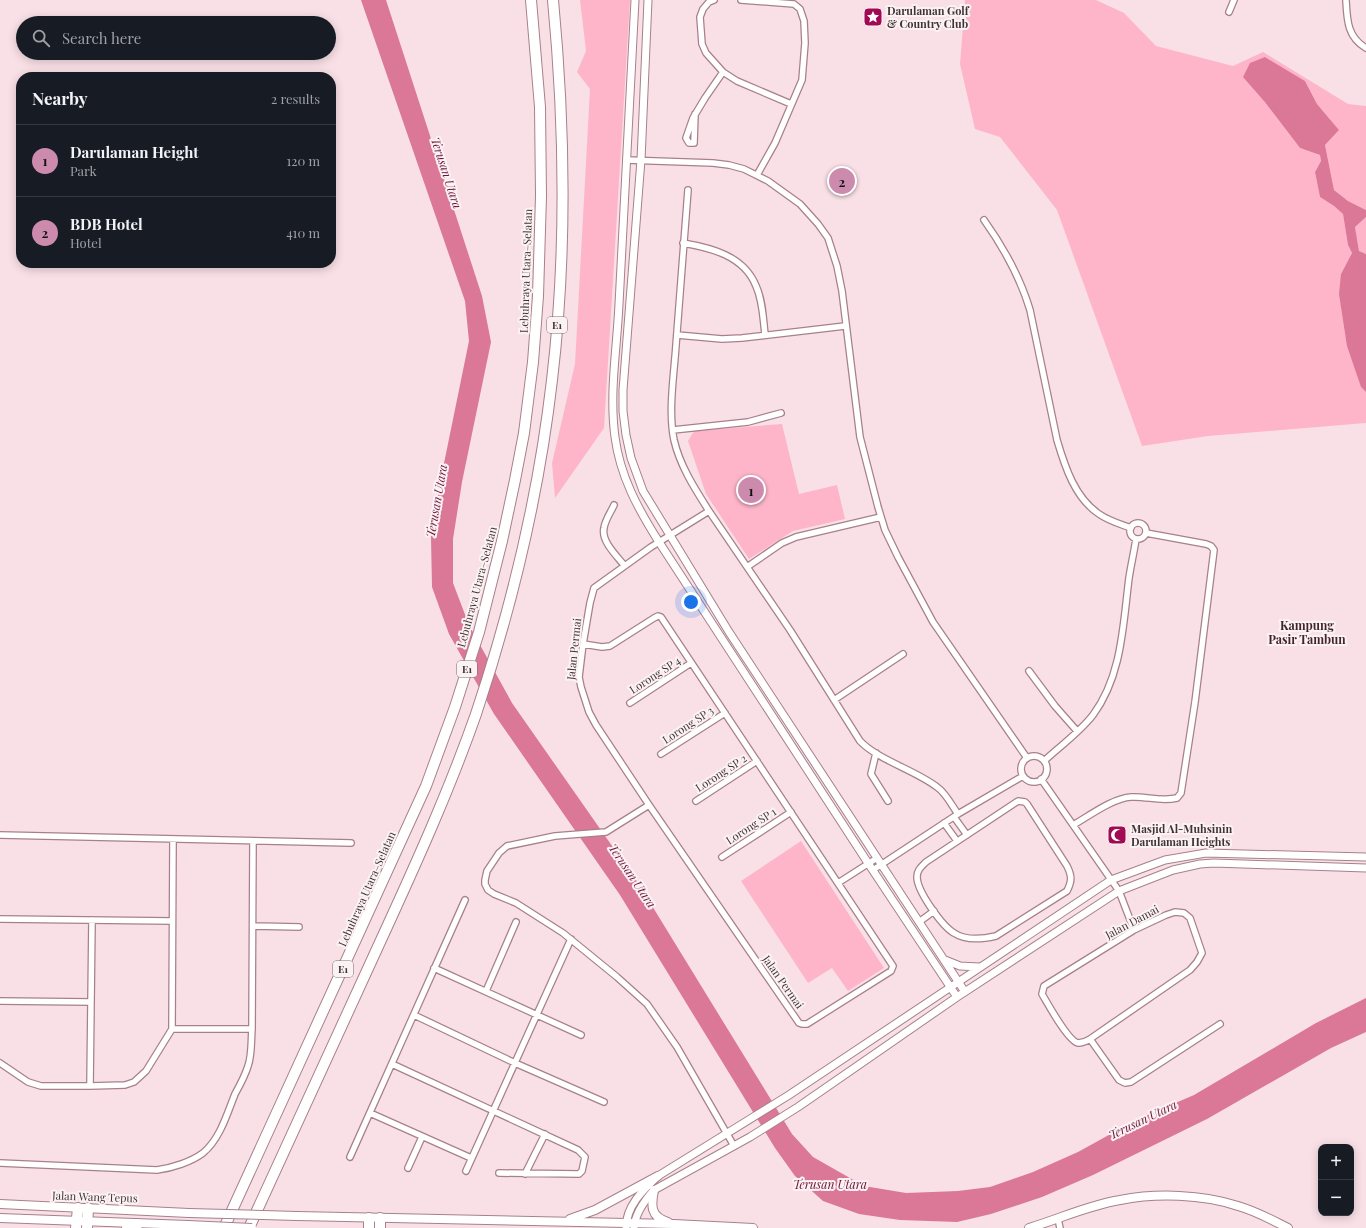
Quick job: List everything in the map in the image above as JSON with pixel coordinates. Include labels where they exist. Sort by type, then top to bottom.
[{"type":"highway","name":"Lebuhraya Utara–Selatan","points":[[224,1228],[429,779],[455,707],[479,632],[502,541],[515,480],[524,426],[536,321],[540,196],[540,107],[531,0]]},
{"type":"highway","name":"E1","points":[[250,1228],[419,856],[475,716],[498,645],[524,541],[539,470],[552,384],[559,301],[563,221],[563,160],[559,69],[553,0]]},
{"type":"highway","points":[[78,1208],[82,1225]]},
{"type":"highway","points":[[82,1225],[88,1208]]},
{"type":"highway","points":[[127,1228],[138,1224]]},
{"type":"main road","points":[[559,1222],[595,1210],[658,1176]]},
{"type":"main road","points":[[654,1190],[652,1202],[654,1213],[658,1218],[674,1224]]},
{"type":"main road","points":[[1029,1228],[1097,1205],[1145,1196],[1172,1196],[1208,1199],[1238,1205],[1265,1216],[1288,1228]]},
{"type":"main road","name":"Jalan Wang Tepus","points":[[0,1204],[297,1216],[369,1223],[559,1222],[582,1225],[626,1226],[674,1224],[753,1228]]},
{"type":"main road","points":[[0,1218],[82,1225],[138,1224],[250,1228]]},
{"type":"street","points":[[635,0],[619,312],[613,389],[615,438],[621,465],[628,486],[641,513],[659,542],[870,866],[958,997]]},
{"type":"street","points":[[648,0],[641,160],[623,412],[626,435],[633,464],[643,491],[729,632],[965,992]]},
{"type":"street","points":[[714,0],[709,2],[703,9],[700,17],[702,44],[706,53],[723,72],[737,81],[791,104]]},
{"type":"street","points":[[741,0],[790,3],[802,12],[804,21],[804,65],[800,86],[774,143],[757,175]]},
{"type":"street","points":[[1229,12],[1234,0]]},
{"type":"street","points":[[1346,0],[1348,22],[1352,34],[1361,45],[1366,48]]},
{"type":"street","points":[[695,114],[723,72]]},
{"type":"street","points":[[626,160],[713,163],[744,169],[768,181],[800,204],[828,238],[837,266],[860,437],[881,518],[895,551],[933,622],[1027,758]]},
{"type":"street","points":[[688,190],[673,393],[673,430],[677,450],[697,493],[790,630],[860,741],[876,753],[910,770],[938,787],[967,835]]},
{"type":"street","points":[[984,220],[1002,244],[1025,292],[1057,440],[1071,478],[1091,508],[1100,515],[1131,528]]},
{"type":"street","points":[[683,243],[716,250],[738,262],[743,267],[756,286],[762,309],[765,334]]},
{"type":"street","points":[[677,336],[722,339],[742,338],[765,334],[846,326]]},
{"type":"street","points":[[673,430],[748,422],[781,413]]},
{"type":"street","points":[[614,505],[605,523],[603,535],[609,546],[624,565]]},
{"type":"street","name":"Jalan Permai","points":[[583,644],[602,647],[610,646],[654,618],[658,616],[661,617],[892,966],[893,968],[891,971],[807,1024],[799,1023],[649,805],[589,712],[579,677],[583,644],[594,588],[624,565],[709,511]]},
{"type":"street","points":[[747,567],[782,544],[796,537],[881,518]]},
{"type":"street","points":[[1137,523],[1142,524],[1145,526],[1146,533],[1141,539],[1136,539],[1131,536],[1131,528],[1137,523]]},
{"type":"street","points":[[1073,825],[1122,799],[1132,797],[1167,801],[1177,798],[1181,793],[1195,702],[1214,550],[1211,546],[1206,544],[1146,533]]},
{"type":"street","points":[[1044,761],[1086,723],[1106,692],[1113,674],[1124,627],[1129,577],[1136,539]]},
{"type":"street","points":[[834,700],[903,654]]},
{"type":"street","name":"Lorong SP 4","points":[[630,704],[691,663]]},
{"type":"street","points":[[1028,671],[1055,706],[1077,731]]},
{"type":"street","name":"Lorong SP 3","points":[[661,754],[725,713]]},
{"type":"street","points":[[876,753],[871,774],[888,801]]},
{"type":"street","points":[[1034,756],[1044,761],[1046,772],[1041,779],[1037,781],[1030,781],[1023,776],[1021,768],[1022,764],[1027,758],[1034,756]]},
{"type":"street","name":"Lorong SP 2","points":[[696,801],[757,761]]},
{"type":"street","points":[[838,883],[879,861],[1023,776]]},
{"type":"street","points":[[1041,779],[1119,891],[1134,930]]},
{"type":"street","points":[[1018,801],[1025,802],[1067,866],[1071,874],[1071,883],[1067,891],[996,936],[986,938],[970,938],[955,934],[943,925],[917,883],[918,871],[921,867],[957,841],[1014,803],[1018,801]]},
{"type":"street","points":[[649,805],[606,832],[566,834],[507,846],[501,850],[488,871],[485,880],[488,890],[521,906],[571,939],[617,977],[646,1004],[677,1047],[734,1146]]},
{"type":"street","name":"Lorong SP 1","points":[[722,857],[791,812]]},
{"type":"street","points":[[944,823],[957,841]]},
{"type":"street","points":[[0,835],[350,843]]},
{"type":"street","points":[[0,1063],[28,1082],[40,1086],[125,1085],[134,1082],[146,1071],[172,1028],[173,840]]},
{"type":"street","points":[[0,1163],[157,1170],[173,1168],[202,1154],[209,1147],[218,1133],[246,1071],[250,1057],[252,1030],[253,841]]},
{"type":"street","points":[[626,1226],[635,1201],[641,1192],[658,1176],[789,1095],[1111,880],[1166,860],[1206,853],[1366,857]]},
{"type":"street","points":[[635,1225],[646,1200],[654,1190],[750,1137],[798,1107],[965,992],[1119,891],[1156,876],[1200,864],[1214,863],[1366,868]]},
{"type":"street","points":[[350,1157],[465,900]]},
{"type":"street","points":[[919,922],[934,911]]},
{"type":"street","name":"Jalan Damai","points":[[1175,912],[1184,913],[1190,918],[1202,953],[1197,962],[1190,970],[1090,1039],[1082,1043],[1073,1041],[1057,1019],[1042,994],[1044,986],[1134,930],[1166,915],[1175,912]]},
{"type":"street","points":[[0,919],[172,921]]},
{"type":"street","points":[[90,1086],[92,920]]},
{"type":"street","points":[[486,991],[516,922]]},
{"type":"street","points":[[253,926],[299,926]]},
{"type":"street","points":[[466,1171],[571,939]]},
{"type":"street","points":[[943,959],[960,966],[980,967]]},
{"type":"street","points":[[434,968],[581,1035]]},
{"type":"street","points":[[0,1001],[91,1002]]},
{"type":"street","points":[[414,1015],[515,1063],[604,1102]]},
{"type":"street","points":[[1090,1039],[1119,1080],[1125,1083],[1131,1082],[1220,1024]]},
{"type":"street","points":[[172,1028],[252,1030]]},
{"type":"street","points":[[392,1064],[545,1134],[578,1150],[585,1157],[582,1171],[579,1174],[574,1175],[499,1173]]},
{"type":"street","points":[[370,1114],[471,1158]]},
{"type":"street","points":[[525,1174],[545,1134]]},
{"type":"street","points":[[408,1168],[422,1137]]},
{"type":"street","points":[[1058,1219],[1060,1228]]},
{"type":"shaded area","points":[[580,0],[630,0],[604,428],[555,498],[552,463],[575,364],[590,89],[577,72],[586,51]]},
{"type":"shaded area","name":"Darulaman Golf & Country Club","points":[[965,0],[1096,0],[1124,13],[1156,46],[1233,66],[1263,52],[1348,104],[1366,106],[1366,210],[1348,201],[1334,190],[1325,145],[1339,130],[1317,104],[1305,81],[1265,57],[1264,101],[1300,148],[1320,155],[1321,161],[1315,172],[1320,197],[1343,214],[1348,245],[1352,253],[1341,274],[1361,387],[1366,392],[1366,423],[1208,436],[1142,446],[1057,210],[1000,137],[975,129],[960,64]]},
{"type":"shaded area","points":[[1366,217],[1366,254],[1359,251],[1355,227]]},
{"type":"shaded area","points":[[782,424],[799,494],[837,485],[845,519],[793,531],[749,559],[706,494],[688,441],[694,431]]},
{"type":"shaded area","points":[[801,841],[884,968],[848,991],[832,968],[808,983],[741,881]]},
{"type":"water","name":"Terusan Utara","points":[[361,0],[386,0],[482,296],[491,342],[462,482],[453,539],[453,583],[469,625],[512,703],[638,883],[792,1134],[813,1157],[864,1186],[906,1193],[958,1191],[990,1187],[1033,1172],[1078,1152],[1136,1120],[1194,1095],[1316,1023],[1366,998],[1366,1032],[1331,1048],[1207,1119],[1093,1175],[1042,1197],[991,1214],[957,1222],[900,1220],[859,1214],[823,1201],[795,1176],[775,1148],[620,895],[494,714],[449,634],[432,587],[431,537],[441,478],[469,341],[465,301]]},
{"type":"water","points":[[1265,57],[1305,81],[1317,104],[1339,130],[1325,145],[1334,190],[1348,201],[1366,210],[1366,217],[1355,227],[1359,251],[1366,254],[1366,392],[1361,387],[1347,346],[1339,294],[1341,274],[1352,253],[1348,245],[1343,214],[1320,197],[1315,172],[1321,161],[1320,155],[1300,148],[1264,101],[1243,77],[1250,63]]},
{"type":"place","name":"Darulaman Golf & Country Club","points":[[873,17]]},
{"type":"place","name":"BDB Hotel","points":[[842,181]]},
{"type":"place","name":"Darulaman Height","points":[[751,490]]},
{"type":"place","name":"Masjid Al-Muhsinin Darulaman Heights","points":[[1117,835]]},
{"type":"district","name":"Kampung Pasir Tambun","points":[[1307,633]]}]
